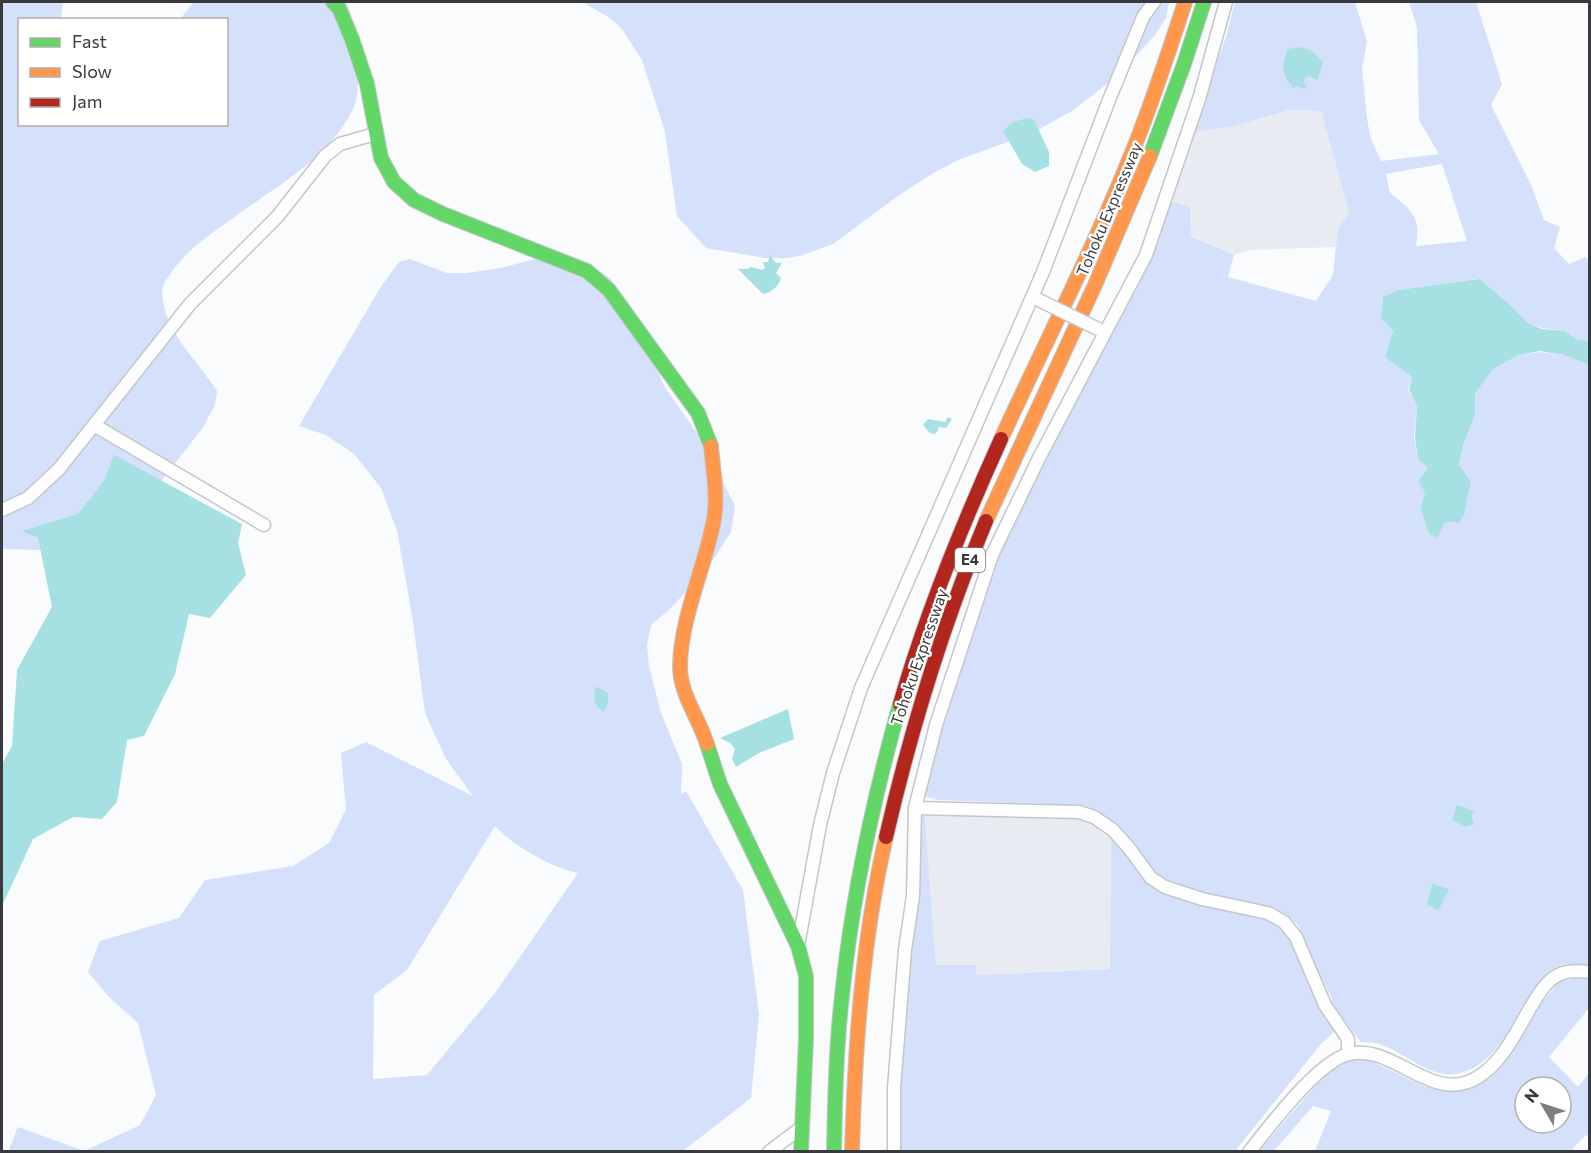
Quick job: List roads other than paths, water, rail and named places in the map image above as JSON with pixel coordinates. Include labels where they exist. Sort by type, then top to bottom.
[{"type":"main road","points":[[333,2],[339,8],[352,39],[367,84],[381,158],[394,182],[414,200],[443,214],[587,271],[609,290],[698,413],[710,441],[716,484],[714,518],[684,634],[680,668],[686,698],[702,731],[720,784],[798,945],[806,976],[801,1152]]},
{"type":"main road","name":"Tohoku Expressway","points":[[834,1152],[841,1014],[855,899],[878,785],[897,711],[921,638],[956,545],[1095,239],[1143,123],[1185,2]]},
{"type":"main road","name":"Tohoku Expressway","points":[[852,1152],[858,1015],[873,900],[887,824],[915,715],[973,552],[1024,435],[1113,246],[1160,131],[1204,2]]},
{"type":"street","points":[[798,945],[820,825],[833,773],[861,688],[1034,300],[1108,100],[1143,17],[1154,2]]},
{"type":"street","points":[[894,1152],[894,1088],[905,950],[913,896],[915,808],[936,725],[992,555],[1101,332],[1146,255],[1199,99],[1226,2]]},
{"type":"street","points":[[2,510],[28,498],[59,469],[189,304],[276,218],[325,156],[340,144],[375,134]]},
{"type":"street","points":[[1034,300],[1101,332]]},
{"type":"street","points":[[94,425],[264,525]]},
{"type":"street","points":[[915,808],[1079,812],[1094,817],[1113,830],[1130,848],[1151,878],[1165,887],[1202,899],[1268,913],[1284,921],[1296,936],[1325,1005],[1348,1039],[1348,1054]]},
{"type":"street","points":[[1249,1152],[1299,1092],[1325,1068],[1348,1054],[1371,1053],[1437,1083],[1456,1084],[1476,1079],[1491,1068],[1544,987],[1559,974],[1590,972]]},
{"type":"street","points":[[769,1152],[802,1127]]}]
